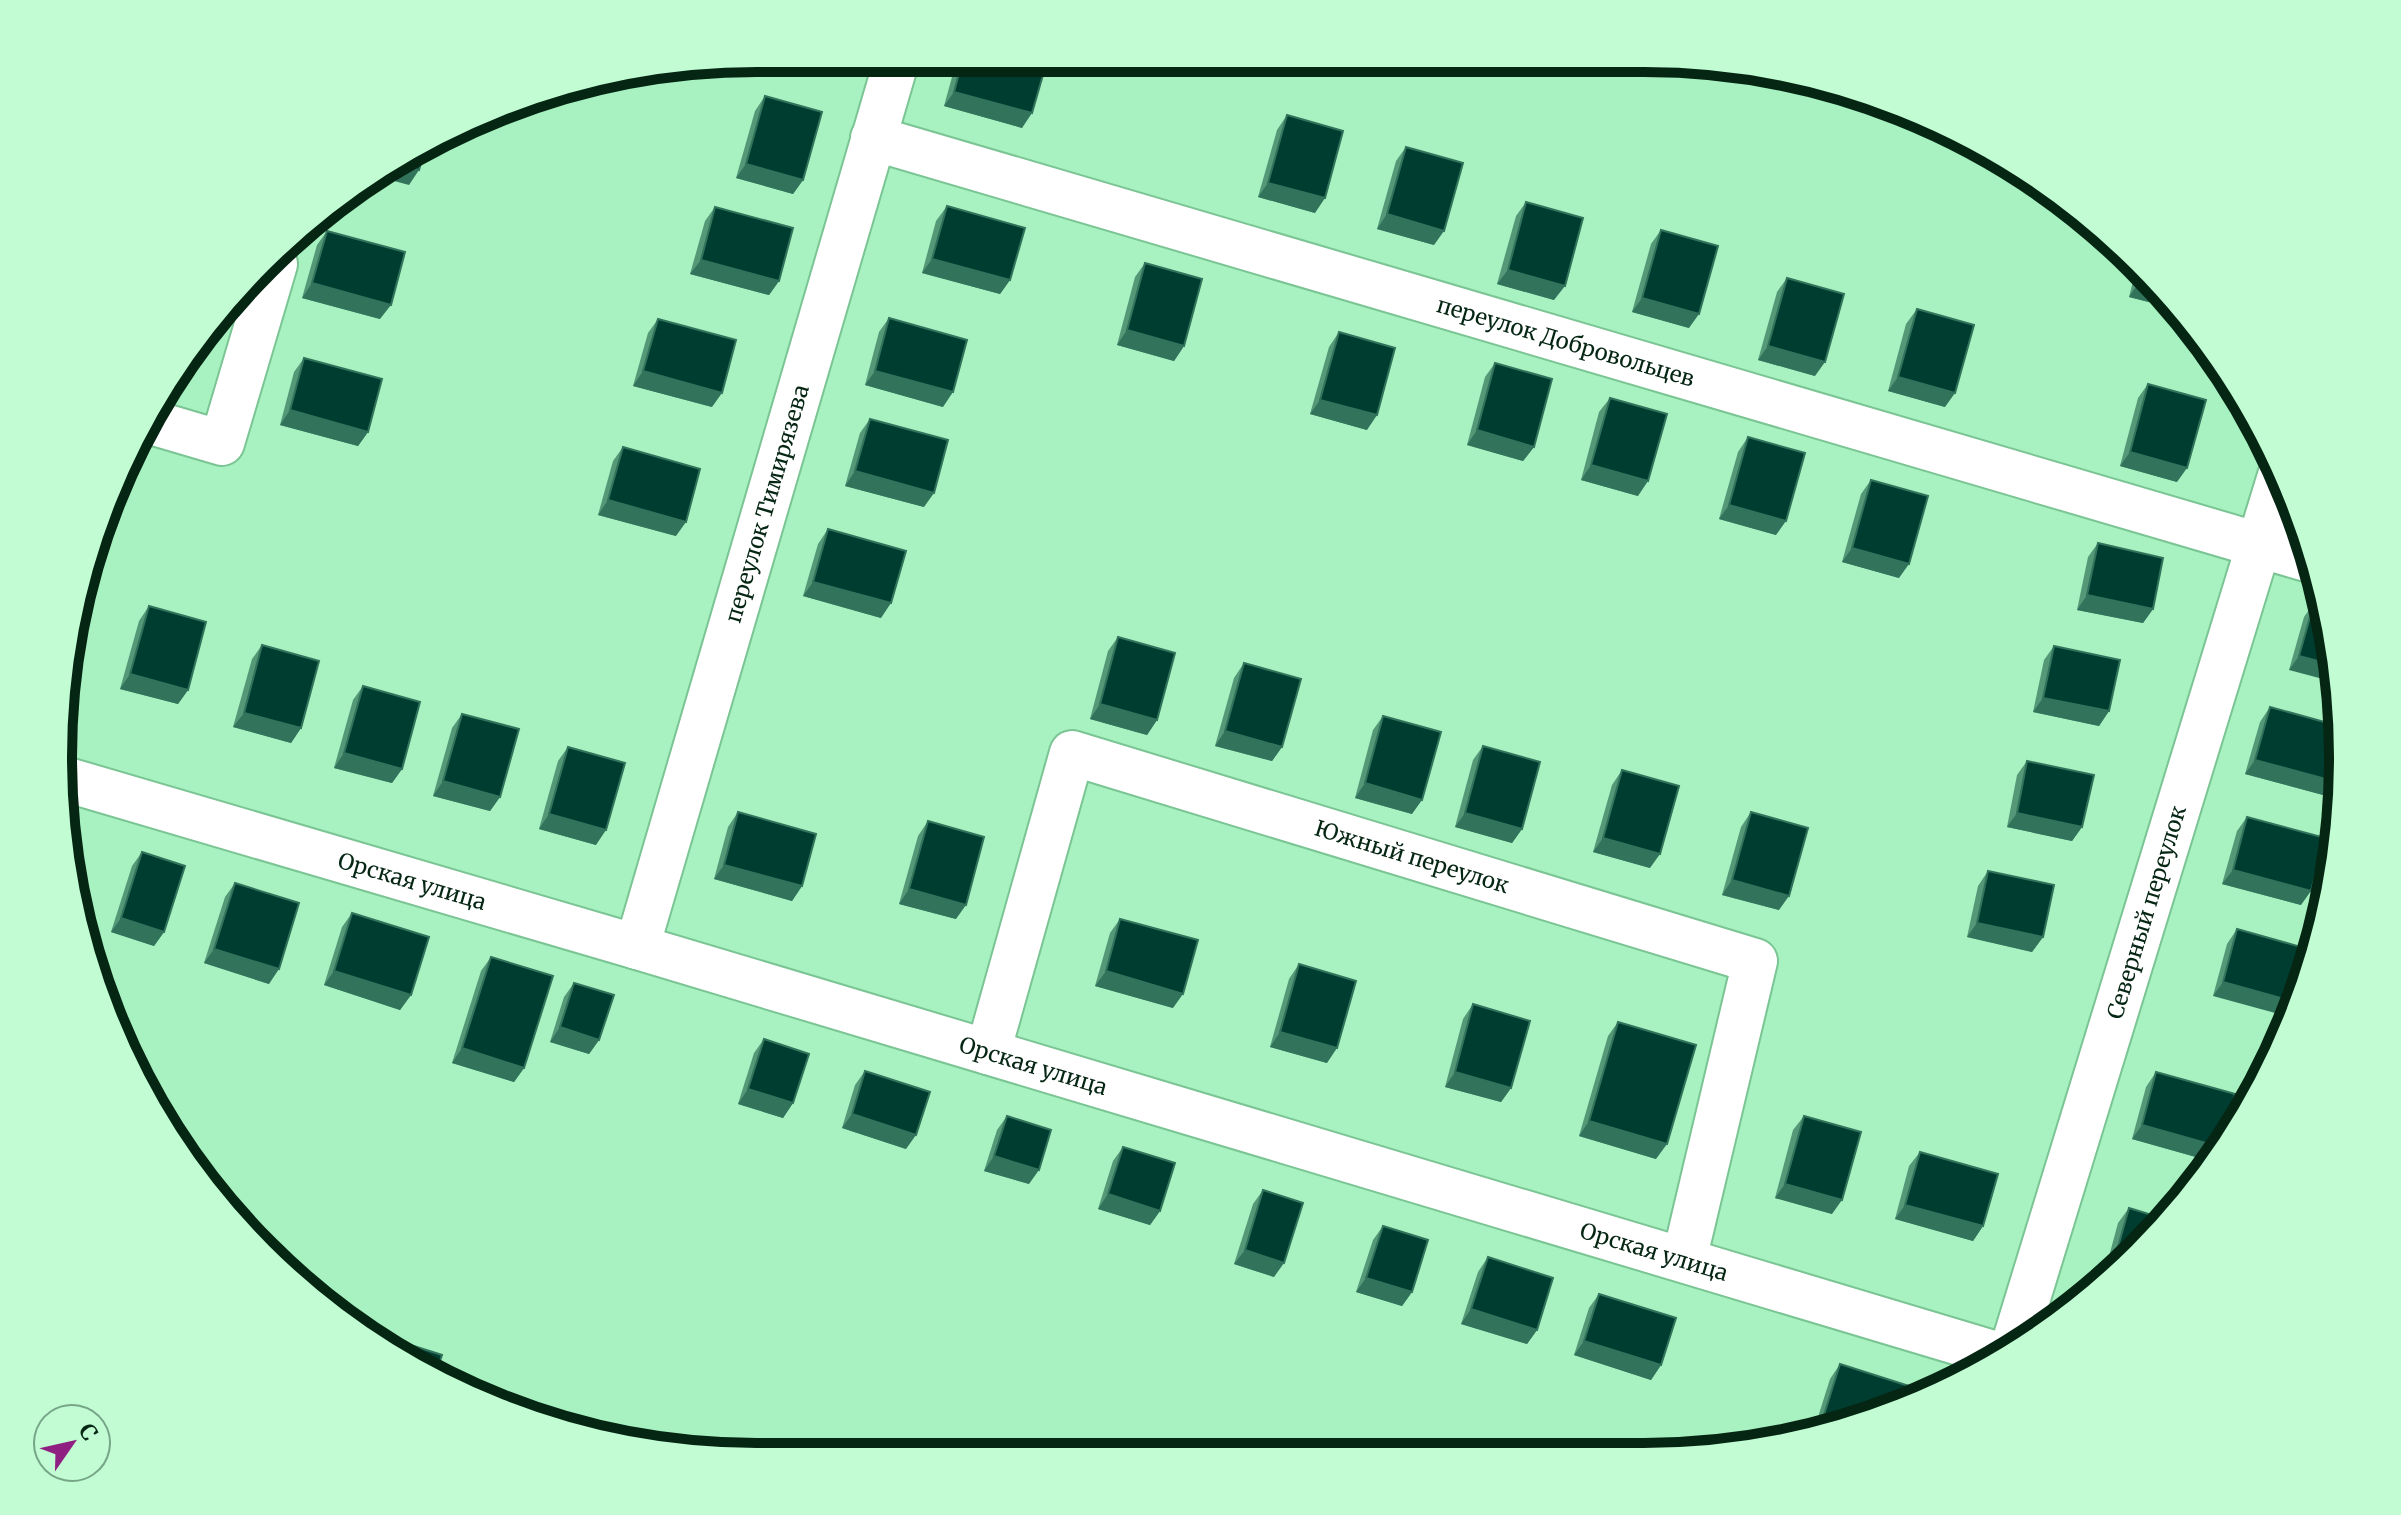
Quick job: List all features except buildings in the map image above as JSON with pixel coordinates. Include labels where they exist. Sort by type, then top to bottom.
[{"type":"street","name":"переулок Тимирязева","points":[[637,947],[893,72]]},
{"type":"street","name":"переулок Добровольцев","points":[[873,138],[2299,557]]},
{"type":"street","points":[[159,424],[222,443],[272,274]]},
{"type":"street","name":"Северный переулок","points":[[2018,1331],[2275,491]]},
{"type":"street","name":"Южный переулок","points":[[988,1052],[1072,753],[1755,961],[1684,1260]]},
{"type":"street","name":"Орская улица","points":[[73,781],[1986,1351]]}]
